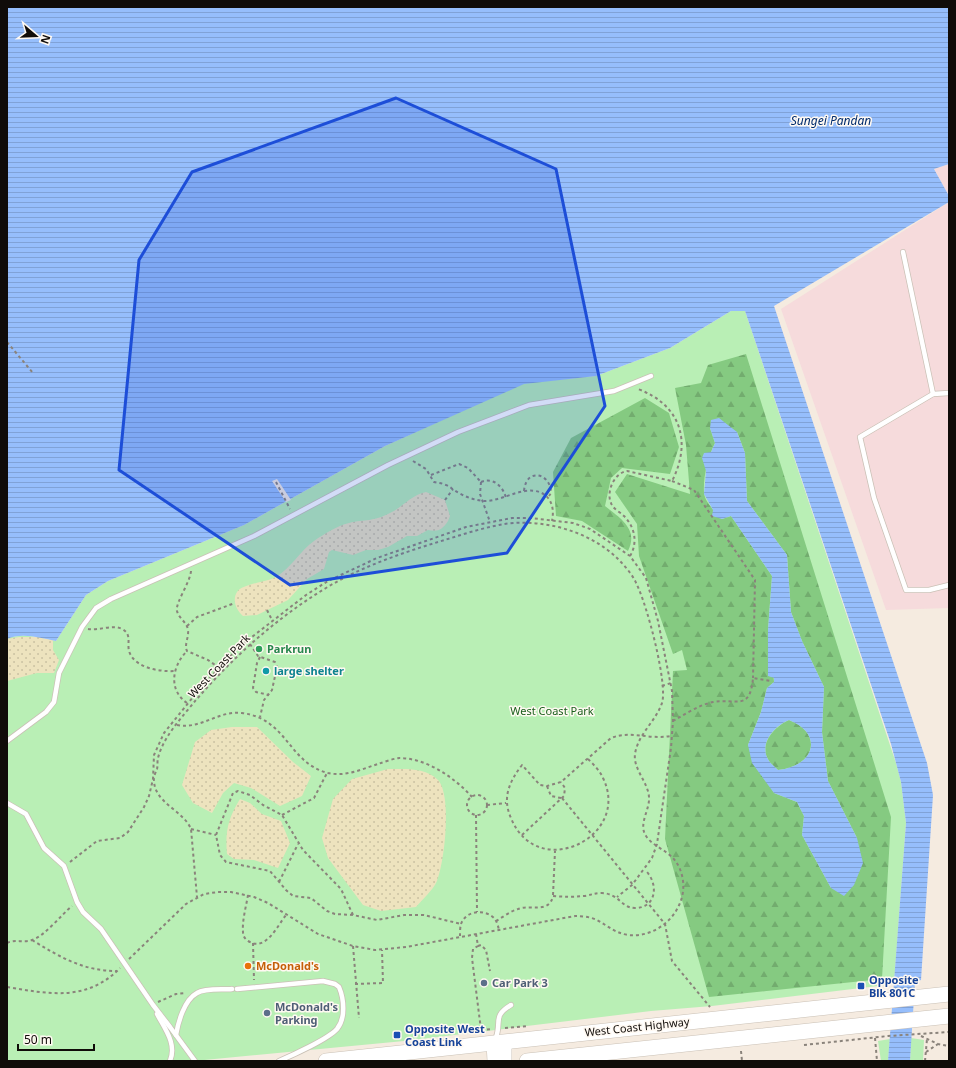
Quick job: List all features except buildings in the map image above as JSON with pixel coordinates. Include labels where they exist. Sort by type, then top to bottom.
[{"type":"highway","name":"West Coast Highway","points":[[326,1061],[949,994]]},
{"type":"highway","name":"West Coast Highway","points":[[527,1061],[888,1029],[922,1019],[949,1016]]},
{"type":"main road","points":[[494,1043],[494,1061]]},
{"type":"main road","points":[[494,1043],[505,1061]]},
{"type":"lane","points":[[903,252],[933,394]]},
{"type":"lane","points":[[7,741],[46,712],[54,702],[59,673],[82,627],[96,608],[111,599],[254,536],[403,458],[458,432],[530,405],[614,391],[651,376]]},
{"type":"lane","points":[[949,393],[933,394],[860,437],[874,498],[906,590],[929,590],[949,585]]},
{"type":"lane","points":[[7,803],[26,814],[44,848],[64,866],[77,902],[83,912],[101,929],[153,1005],[195,1061]]},
{"type":"lane","points":[[176,1035],[179,1018],[193,996],[197,993],[323,981],[330,982],[339,987],[344,1016],[336,1030],[299,1052],[279,1061]]},
{"type":"lane","points":[[153,1005],[173,1044],[173,1054],[170,1061]]},
{"type":"lane","points":[[494,1043],[498,1034],[499,1015],[501,1011],[511,1005]]},
{"type":"path","points":[[7,342],[33,373]]},
{"type":"path","points":[[629,386],[650,394],[663,402],[673,414],[680,428],[682,449],[680,466],[672,481]]},
{"type":"path","points":[[403,458],[421,465],[431,475],[434,482],[446,484],[466,496],[481,500],[506,498],[524,491],[534,491],[548,496],[553,507],[552,520]]},
{"type":"path","points":[[431,475],[459,464],[468,468],[480,482],[479,491],[481,500],[490,522]]},
{"type":"path","points":[[630,556],[635,545],[633,530],[630,522],[613,508],[610,500],[611,487],[615,479],[620,473],[627,471],[672,481],[694,490],[754,580],[753,678],[750,694],[745,700],[737,703],[714,702],[691,711],[673,721]]},
{"type":"path","points":[[524,491],[526,480],[530,476],[537,475],[549,482],[551,493],[548,496]]},
{"type":"path","points":[[480,482],[491,481],[497,484],[504,491],[506,498]]},
{"type":"path","points":[[276,482],[293,515]]},
{"type":"path","points":[[445,500],[453,489]]},
{"type":"path","points":[[64,866],[97,841],[120,838],[125,835],[144,807],[153,779],[153,762],[158,744],[164,733],[218,667],[239,647],[272,620],[328,581],[377,558],[466,527],[518,518],[573,523],[590,529],[630,556],[646,578],[658,621],[671,684],[673,721],[669,763],[657,844],[652,858],[645,870],[632,885],[617,897]]},
{"type":"path","name":"West Coast Park","points":[[7,986],[44,993],[67,993],[97,986],[117,971],[180,909],[197,897],[218,892],[248,895],[268,903],[318,934],[353,946],[382,950],[406,947],[575,916],[596,920],[618,933],[630,935],[647,934],[665,924],[674,916],[683,893],[683,881],[680,869],[674,859],[647,837],[643,827],[649,806],[649,795],[635,758],[636,750],[641,737],[662,702],[662,686],[644,605],[632,575],[605,547],[585,536],[562,529],[526,523],[504,524],[489,527],[416,549],[359,571],[331,585],[308,600],[249,644],[208,687],[177,725],[162,747],[153,779]]},
{"type":"path","points":[[192,564],[187,586],[177,607],[178,615],[187,626],[186,647],[188,651],[208,660],[218,667]]},
{"type":"path","points":[[187,626],[197,617],[235,603]]},
{"type":"path","points":[[267,610],[272,620]]},
{"type":"path","points":[[82,627],[100,630],[114,627],[124,629],[128,635],[130,653],[139,663],[154,669],[175,671]]},
{"type":"path","points":[[249,644],[260,657],[275,662],[276,664],[272,690],[264,700],[260,717]]},
{"type":"path","points":[[187,703],[181,699],[175,690],[175,671],[181,658],[188,651]]},
{"type":"path","points":[[260,657],[257,663],[253,688],[256,692],[269,695]]},
{"type":"path","points":[[753,678],[771,681]]},
{"type":"path","points":[[662,686],[671,684]]},
{"type":"path","points":[[177,725],[194,725],[230,713],[241,713],[260,717],[276,727],[306,763],[327,773],[348,774],[397,758],[413,760],[443,772],[465,789],[472,797]]},
{"type":"path","points":[[588,759],[604,779],[608,797],[604,818],[593,836],[572,848],[555,850],[537,846],[525,840],[512,820],[506,803],[510,783],[522,765],[540,785],[547,786],[561,782],[611,738],[621,734],[658,739],[671,736]]},
{"type":"path","points":[[282,815],[314,798],[327,773]]},
{"type":"path","points":[[153,779],[161,798],[185,819],[191,829],[197,897]]},
{"type":"path","points":[[522,835],[562,798],[566,790],[561,782]]},
{"type":"path","points":[[547,786],[551,796],[562,798],[665,924],[672,961],[712,1010]]},
{"type":"path","points":[[354,915],[341,889],[298,843],[282,815],[263,806],[250,794],[238,791],[233,793],[229,798],[216,835],[218,851],[224,861],[232,865],[267,870],[275,875],[279,882],[293,896],[311,898],[326,911],[335,914],[354,915],[377,920],[404,915],[424,915],[461,924]]},
{"type":"path","points":[[482,796],[487,805],[484,812],[476,815],[470,813],[467,802],[472,797],[482,796]]},
{"type":"path","points":[[487,805],[506,803]]},
{"type":"path","points":[[476,815],[477,912]]},
{"type":"path","points":[[191,829],[216,835]]},
{"type":"path","points":[[279,882],[298,843]]},
{"type":"path","points":[[496,921],[519,908],[545,907],[551,903],[553,896],[555,850]]},
{"type":"path","points":[[553,896],[586,896],[594,893],[611,894],[617,897],[621,903],[635,908],[648,903],[653,897],[654,882],[651,875],[645,870]]},
{"type":"path","points":[[248,895],[243,931],[246,940],[253,944],[259,944],[266,941],[286,914]]},
{"type":"path","points":[[32,940],[40,935],[77,902]]},
{"type":"path","points":[[460,936],[461,924],[467,916],[477,912],[488,914],[496,921],[499,930]]},
{"type":"path","points":[[476,934],[478,946]]},
{"type":"path","points":[[7,943],[15,940],[32,940],[70,961],[87,968],[117,971]]},
{"type":"path","points":[[253,944],[255,987]]},
{"type":"path","points":[[353,946],[359,1018]]},
{"type":"path","points":[[478,946],[484,947],[486,950],[490,971]]},
{"type":"path","points":[[478,946],[474,949],[472,958],[494,1043]]},
{"type":"path","points":[[355,984],[383,982],[382,950]]},
{"type":"path","points":[[153,1005],[176,994],[197,993]]},
{"type":"path","points":[[888,1029],[920,1035],[949,1032]]},
{"type":"path","points":[[920,1035],[938,1044],[949,1046]]},
{"type":"path","points":[[875,1038],[877,1061]]},
{"type":"path","points":[[925,1061],[927,1039]]},
{"type":"path","points":[[926,1052],[938,1044]]},
{"type":"path","points":[[741,1051],[742,1061]]},
{"type":"highlighted area","points":[[396,98],[556,169],[605,406],[507,553],[290,585],[119,470],[139,260],[192,172]]},
{"type":"shaded area","points":[[949,164],[949,196],[934,169]]},
{"type":"shaded area","points":[[949,202],[949,608],[886,610],[781,309]]},
{"type":"green space","name":"West Coast Park","points":[[731,311],[745,311],[896,763],[901,782],[906,823],[894,984],[712,1006],[651,1011],[404,1041],[194,1061],[7,1061],[7,639],[25,636],[56,641],[86,595],[108,581],[244,525],[385,446],[524,383],[596,376],[670,348]]},
{"type":"green space","points":[[746,354],[891,817],[882,979],[709,997],[665,839],[673,671],[687,670],[682,650],[673,654],[639,556],[637,524],[615,492],[627,474],[690,494],[686,445],[675,388],[701,383],[708,365]],"holes":[[[710,428],[737,432],[745,453],[747,501],[787,555],[791,612],[802,641],[824,687],[822,732],[828,781],[857,838],[831,888],[802,835],[804,816],[797,802],[774,793],[748,745],[761,712],[767,688],[774,682],[768,630],[772,576],[731,516],[722,519],[708,503],[704,493],[706,467],[715,443]]]},
{"type":"green space","points":[[645,398],[669,413],[679,447],[670,474],[622,468],[611,478],[605,506],[622,520],[630,530],[631,543],[628,551],[582,521],[556,516],[553,472],[571,438]]},
{"type":"green space","points":[[789,720],[800,726],[807,733],[811,741],[810,749],[807,756],[800,762],[791,767],[778,770],[770,762],[766,755],[765,748],[769,737],[773,732]]},
{"type":"green space","points":[[911,1038],[924,1040],[923,1061],[910,1061]]},
{"type":"green space","points":[[890,1039],[888,1061],[881,1061],[878,1041]]},
{"type":"sand","points":[[426,492],[445,500],[450,516],[442,528],[434,531],[428,530],[417,536],[407,536],[388,547],[378,550],[366,550],[353,555],[332,550],[329,552],[324,569],[307,579],[288,600],[257,615],[243,616],[238,611],[235,598],[240,589],[276,577],[314,541],[344,524],[384,516],[411,498]]},
{"type":"sand","points":[[37,637],[53,640],[53,650],[59,660],[54,673],[37,673],[7,681],[7,639]]},
{"type":"sand","points":[[232,727],[257,727],[293,762],[311,776],[302,796],[280,806],[251,788],[234,783],[223,793],[212,813],[193,803],[182,785],[195,742],[211,730]]},
{"type":"sand","points":[[388,769],[408,769],[421,771],[438,780],[445,799],[446,829],[440,872],[437,881],[430,891],[416,907],[381,911],[363,905],[328,858],[322,838],[333,799],[352,779]]},
{"type":"sand","points":[[240,799],[250,803],[262,814],[281,821],[290,843],[278,868],[254,860],[234,859],[227,854],[226,839],[228,825]]},
{"type":"water","name":"Sungei Pandan","points":[[7,7],[949,7],[949,164],[934,169],[949,196],[949,202],[774,306],[927,763],[933,795],[921,980],[915,982],[910,1061],[888,1061],[906,823],[901,782],[891,744],[745,311],[731,311],[670,348],[596,376],[524,384],[385,446],[244,525],[108,581],[86,595],[56,641],[25,636],[7,639]]},
{"type":"water","points":[[719,418],[737,432],[745,453],[747,501],[787,555],[791,612],[802,641],[824,687],[822,732],[828,781],[857,838],[863,863],[854,885],[844,896],[831,888],[802,835],[804,816],[797,802],[774,793],[752,763],[748,745],[761,712],[767,688],[774,682],[774,678],[768,676],[768,630],[772,576],[731,516],[722,519],[712,516],[713,510],[704,494],[706,471],[702,458],[704,453],[711,452],[715,443],[710,428],[711,420]],"holes":[[[789,720],[800,726],[807,733],[811,741],[807,756],[791,767],[778,770],[770,762],[766,755],[765,748],[769,736],[773,731]]]},
{"type":"pier","points":[[277,479],[291,500],[286,502],[272,481]]},
{"type":"place","name":"Parkrun","points":[[259,649]]},
{"type":"place","name":"large shelter","points":[[266,671]]},
{"type":"place","name":"McDonald's","points":[[248,966]]},
{"type":"place","name":"Car Park 3","points":[[484,983]]},
{"type":"place","name":"Opposite Blk 801C","points":[[861,986]]},
{"type":"place","name":"McDonald's Parking","points":[[267,1013]]},
{"type":"place","name":"Opposite West Coast Link","points":[[397,1035]]}]
